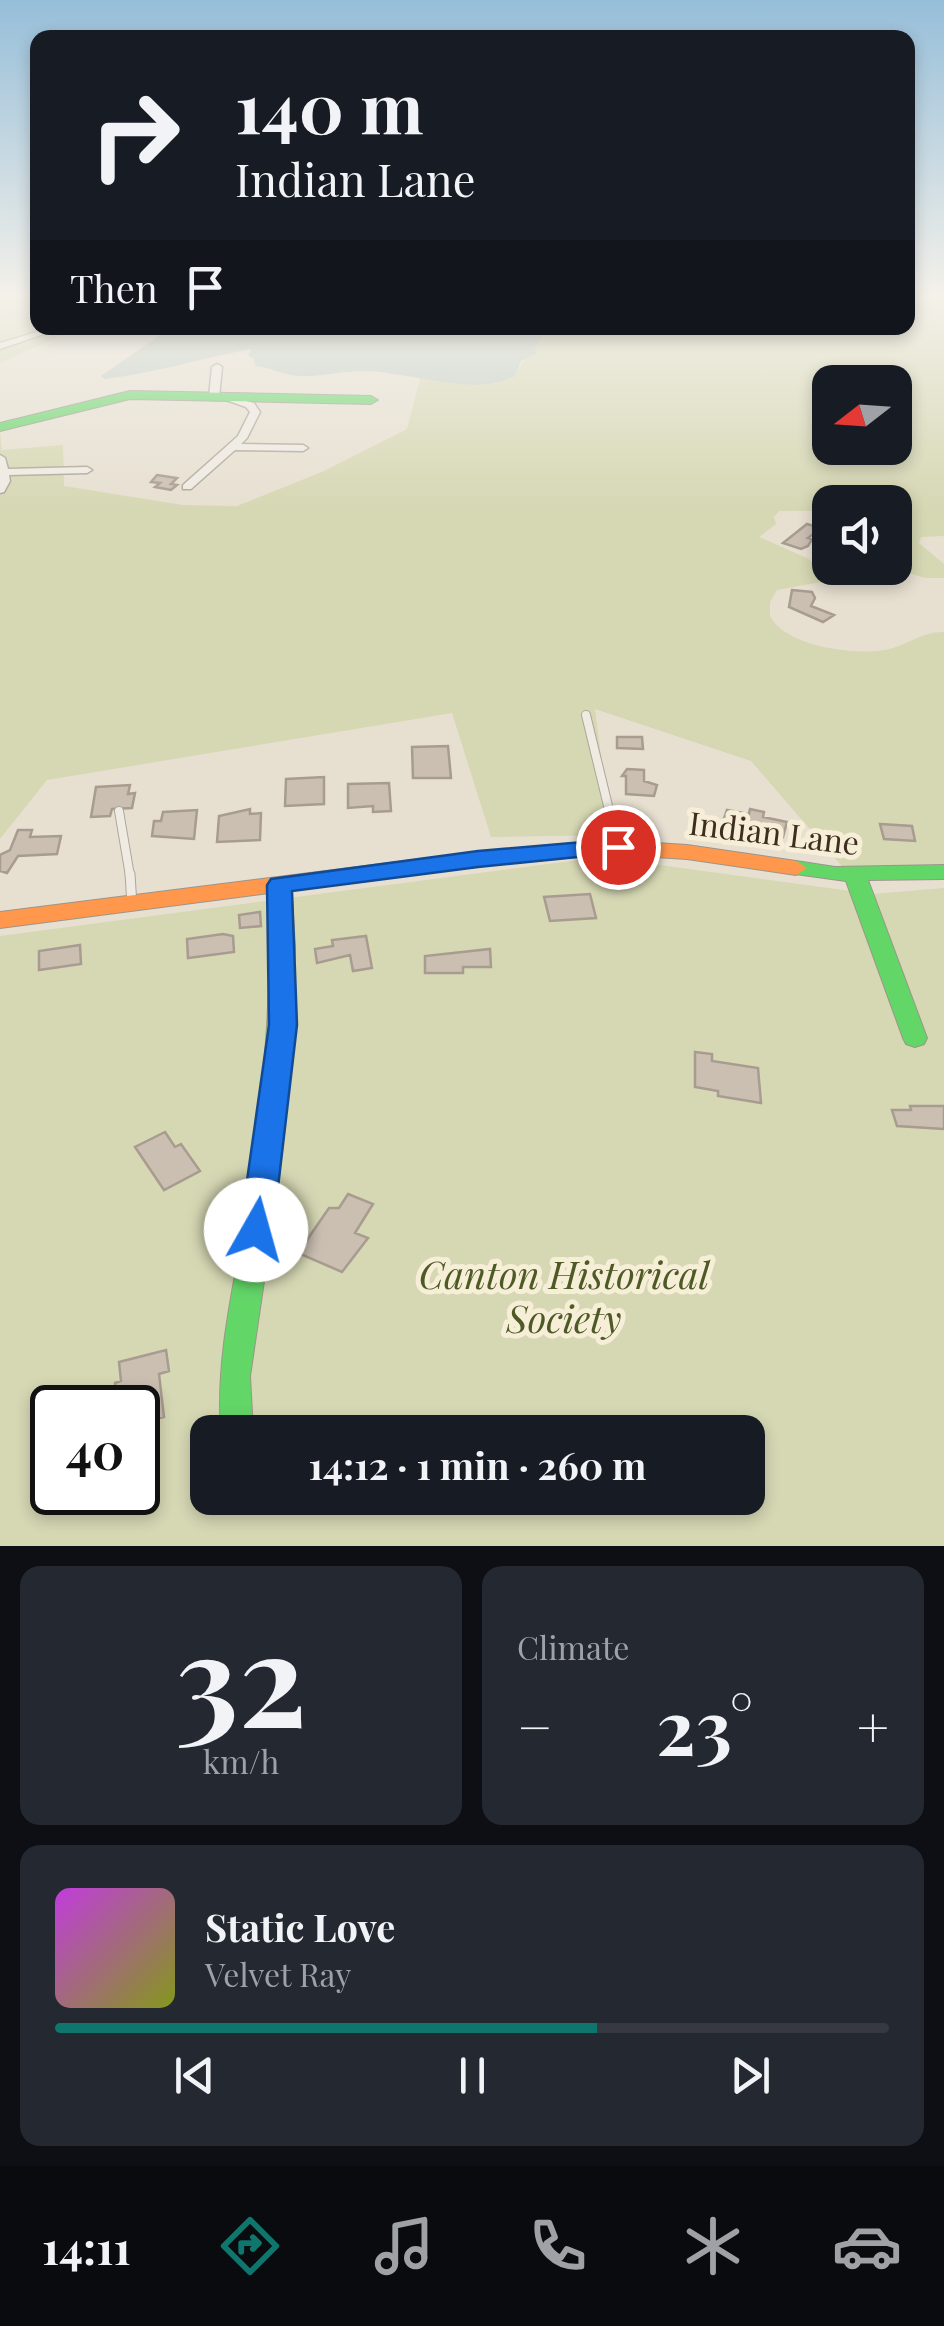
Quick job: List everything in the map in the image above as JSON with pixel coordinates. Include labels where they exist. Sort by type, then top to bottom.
[{"type":"street","points":[[216,367],[221,398]]},
{"type":"street","points":[[0,427],[130,395],[371,400]]},
{"type":"street","points":[[187,488],[242,438],[254,412],[250,405],[221,398]]},
{"type":"street","points":[[231,448],[302,448]]},
{"type":"street","points":[[0,458],[4,472],[0,490]]},
{"type":"street","points":[[4,472],[88,470]]},
{"type":"street","name":"Indian Lane","points":[[0,920],[478,859],[618,847],[687,852],[856,876],[944,872]]},
{"type":"street","points":[[856,876],[915,1038]]},
{"type":"street","points":[[236,1415],[234,1376],[283,1025],[280,885]]},
{"type":"lane","points":[[586,715],[618,847]]},
{"type":"lane","points":[[120,812],[119,833],[134,877],[132,904]]},
{"type":"green space","points":[[520,366],[812,366],[812,465],[912,465],[912,366],[944,366],[944,536],[921,537],[919,543],[944,564],[944,578],[912,574],[912,485],[812,485],[812,511],[779,511],[774,517],[776,524],[759,537],[812,562],[812,584],[777,590],[770,602],[770,616],[790,635],[839,650],[872,651],[944,632],[944,867],[847,872],[751,761],[595,709],[611,835],[491,837],[452,713],[47,780],[0,839],[0,428],[2,450],[63,445],[64,486],[183,505],[237,506],[324,471],[407,429],[421,376],[480,385],[515,376]]},
{"type":"green space","name":"Canton Historical Society","points":[[601,857],[873,894],[944,888],[944,1546],[0,1546],[0,936]]},
{"type":"shaded area","points":[[115,366],[173,366],[105,379],[101,376]]},
{"type":"shaded area","points":[[256,366],[519,366],[515,376],[481,384],[362,371],[294,376]]},
{"type":"building","points":[[157,475],[177,478],[171,484],[177,485],[171,490],[155,487],[160,483],[151,482]]},
{"type":"building","points":[[807,524],[812,525],[808,546],[801,549],[783,543]]},
{"type":"building","points":[[792,590],[812,592],[815,598],[811,606],[834,615],[823,622],[789,607]]},
{"type":"building","points":[[617,737],[642,737],[643,749],[617,748]]},
{"type":"building","points":[[448,746],[451,778],[413,778],[412,747]]},
{"type":"building","points":[[627,769],[644,770],[644,781],[657,785],[654,796],[626,794],[626,776],[622,776]]},
{"type":"building","points":[[324,777],[324,804],[285,806],[286,779]]},
{"type":"building","points":[[389,783],[391,811],[373,812],[373,806],[348,808],[348,784]]},
{"type":"building","points":[[130,785],[128,794],[135,793],[132,808],[112,809],[110,816],[91,817],[96,787]]},
{"type":"building","points":[[250,809],[250,814],[261,813],[260,840],[217,842],[219,816]]},
{"type":"building","points":[[750,809],[764,812],[763,817],[787,822],[783,837],[722,824],[727,810],[749,814]]},
{"type":"building","points":[[197,810],[194,839],[152,836],[154,821],[161,821],[163,812]]},
{"type":"building","points":[[880,824],[912,826],[915,841],[884,839]]},
{"type":"building","points":[[18,830],[32,830],[30,837],[61,836],[57,854],[18,856],[7,873],[0,871],[0,855],[10,850]]},
{"type":"building","points":[[590,894],[596,918],[550,921],[544,897]]},
{"type":"building","points":[[260,912],[261,926],[240,928],[239,915]]},
{"type":"building","points":[[233,936],[234,952],[188,958],[187,939]]},
{"type":"building","points":[[366,936],[372,968],[353,971],[350,955],[317,963],[315,949],[333,946],[332,940]]},
{"type":"building","points":[[80,945],[81,964],[39,970],[39,951]]},
{"type":"building","points":[[490,949],[491,967],[463,967],[463,973],[425,973],[425,956]]},
{"type":"building","points":[[695,1052],[712,1054],[712,1061],[758,1068],[761,1103],[718,1096],[718,1091],[695,1087]]},
{"type":"building","points":[[910,1106],[944,1106],[944,1129],[897,1126],[892,1110],[911,1110]]},
{"type":"building","points":[[165,1132],[175,1147],[181,1144],[200,1171],[164,1190],[135,1147]]},
{"type":"building","points":[[348,1194],[373,1204],[355,1233],[368,1238],[342,1272],[298,1253],[329,1208],[339,1208]]},
{"type":"building","points":[[166,1350],[169,1371],[159,1374],[164,1417],[160,1418],[160,1385],[115,1385],[121,1381],[119,1362]]},
{"type":"traffic: fast","points":[[0,427],[130,395],[371,400]]},
{"type":"traffic: fast","points":[[796,868],[835,874],[944,872]]},
{"type":"traffic: fast","points":[[855,876],[915,1038]]},
{"type":"traffic: fast","points":[[236,1415],[234,1376],[278,1070],[283,947],[280,885]]},
{"type":"traffic: slow","points":[[0,920],[477,859],[609,847],[687,852],[796,868]]},
{"type":"route","points":[[256,1230],[283,1025],[280,885],[478,859],[618,847]]}]
